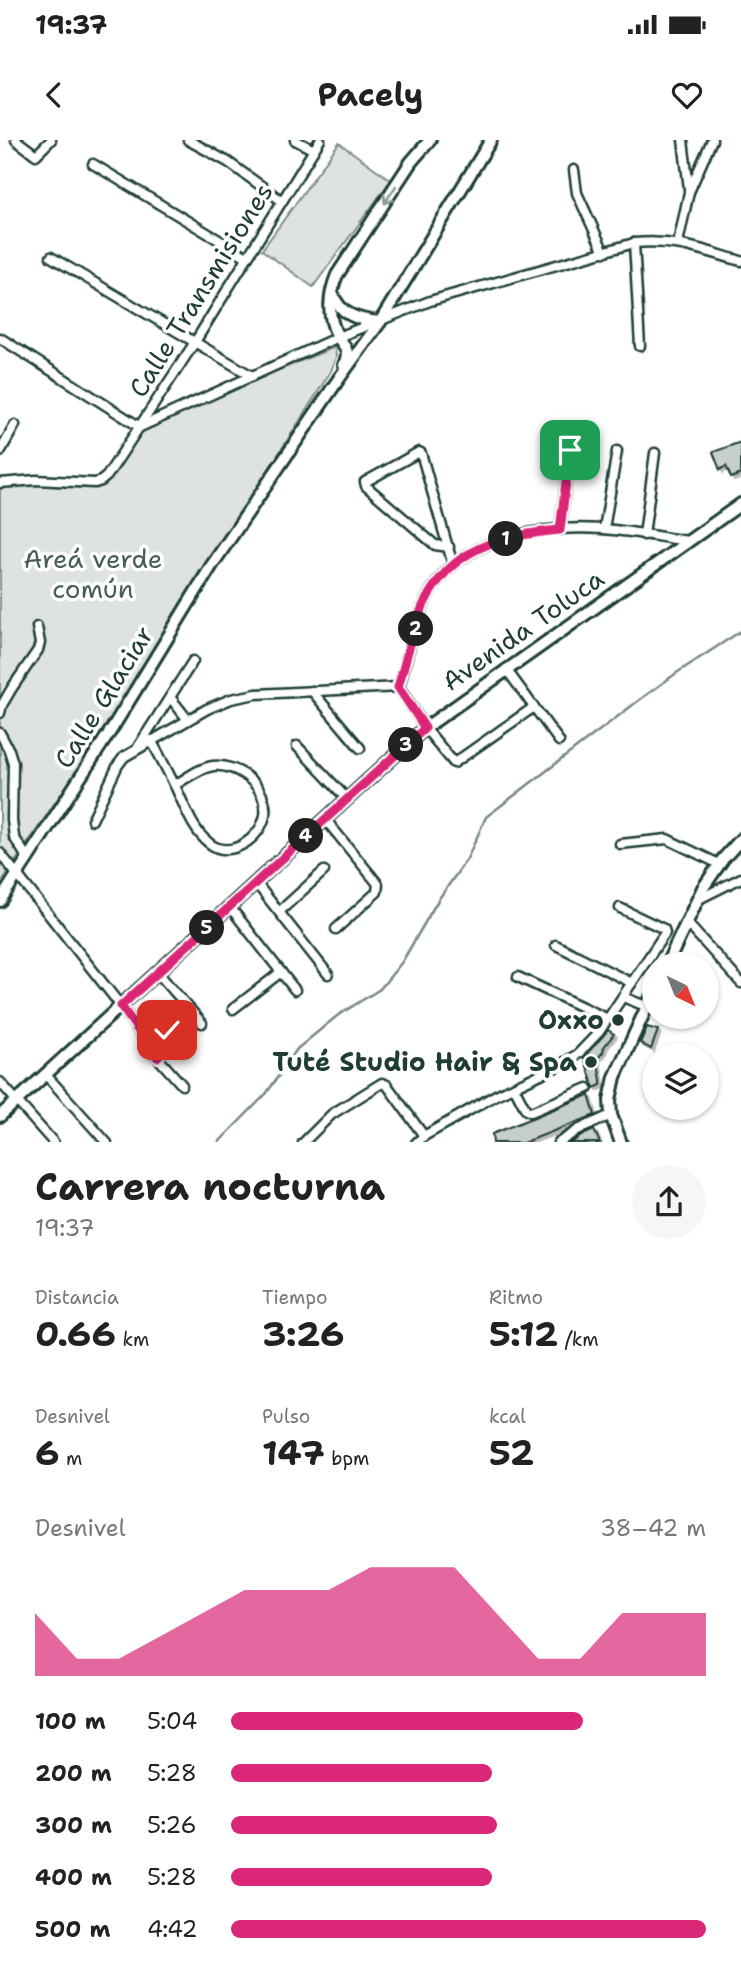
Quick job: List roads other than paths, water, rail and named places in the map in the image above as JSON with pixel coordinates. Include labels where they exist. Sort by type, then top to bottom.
[{"type":"street","points":[[16,140],[38,154],[51,140]]},
{"type":"street","points":[[188,140],[228,162],[282,201]]},
{"type":"street","points":[[295,140],[314,150]]},
{"type":"street","name":"Calle Transmisiones","points":[[0,483],[36,480],[95,483],[107,476],[320,140]]},
{"type":"street","points":[[380,321],[355,318],[347,314],[335,300],[331,290],[337,275],[411,162],[430,140]]},
{"type":"street","name":"Calle Glaciar","points":[[0,901],[113,727],[212,565],[380,321],[491,140]]},
{"type":"street","points":[[683,140],[689,192]]},
{"type":"street","points":[[678,243],[689,192],[712,140]]},
{"type":"street","points":[[93,164],[247,257]]},
{"type":"street","points":[[574,170],[577,193],[604,252]]},
{"type":"street","points":[[634,243],[640,346]]},
{"type":"street","points":[[0,338],[140,427],[338,337],[430,301],[634,243],[678,243],[741,261]]},
{"type":"street","points":[[51,257],[252,376]]},
{"type":"street","name":"Calle Glaciar","points":[[331,290],[332,321],[348,356],[340,377]]},
{"type":"street","points":[[0,452],[15,425]]},
{"type":"street","points":[[560,530],[570,450]]},
{"type":"street","points":[[604,529],[617,451]]},
{"type":"street","points":[[449,547],[435,545],[366,486],[365,482],[419,452],[449,547],[453,565]]},
{"type":"street","points":[[644,535],[655,453]]},
{"type":"street","name":"Avenida Toluca","points":[[0,1116],[425,728],[741,504]]},
{"type":"street","points":[[398,687],[423,606],[436,582],[471,551],[492,542],[560,530],[604,529],[688,541]]},
{"type":"street","points":[[0,713],[12,688],[38,650],[40,643],[37,627]]},
{"type":"street","points":[[136,749],[193,661]]},
{"type":"street","points":[[506,669],[559,741]]},
{"type":"street","points":[[92,820],[124,757],[231,699],[256,694],[398,687]]},
{"type":"street","points":[[398,687],[425,728],[454,763],[534,707]]},
{"type":"street","points":[[312,691],[359,748]]},
{"type":"street","points":[[170,697],[188,720]]},
{"type":"street","points":[[0,733],[13,764],[14,837],[28,859]]},
{"type":"street","points":[[151,740],[195,827],[207,842],[226,850],[238,848],[259,829],[265,815],[264,799],[257,786],[243,773],[230,767],[213,766],[175,785]]},
{"type":"street","points":[[297,746],[347,799]]},
{"type":"street","points":[[325,819],[378,884],[377,892],[336,929]]},
{"type":"street","points":[[620,844],[667,839],[719,864]]},
{"type":"street","points":[[672,952],[697,900],[719,864],[741,839]]},
{"type":"street","points":[[0,853],[121,1006],[157,1057],[182,1085]]},
{"type":"street","points":[[280,911],[324,871]]},
{"type":"street","points":[[697,900],[741,878]]},
{"type":"street","points":[[256,883],[328,974]]},
{"type":"street","points":[[230,907],[295,990]]},
{"type":"street","points":[[417,1142],[496,1095],[578,1055],[599,1032],[665,931],[620,908]]},
{"type":"street","points":[[685,922],[741,983]]},
{"type":"street","points":[[556,945],[632,983]]},
{"type":"street","points":[[233,1009],[281,972]]},
{"type":"street","points":[[158,973],[202,1023]]},
{"type":"street","points":[[518,977],[608,1019]]},
{"type":"street","points":[[623,997],[642,1005]]},
{"type":"street","points":[[621,1142],[611,1115],[610,1100],[615,1077],[642,1020]]},
{"type":"street","points":[[157,1057],[175,1039],[167,1030]]},
{"type":"street","points":[[46,1074],[106,1142]]},
{"type":"street","points":[[0,1082],[53,1142]]},
{"type":"street","points":[[304,1142],[332,1114],[382,1083],[424,1136]]},
{"type":"street","points":[[514,1087],[526,1110],[531,1112],[588,1088]]},
{"type":"street","points":[[559,1142],[578,1129],[611,1115]]},
{"type":"waterway","points":[[219,1142],[266,1094],[297,1049],[337,1016],[380,989],[402,962],[438,900],[467,859],[486,817],[638,701],[741,631]]},
{"type":"place","name":"Oxxo","points":[[618,1020]]},
{"type":"place","name":"Tuté Studio Hair & Spa","points":[[591,1062]]},
{"type":"park label","name":"Areá verde común","points":[[93,574]]}]
